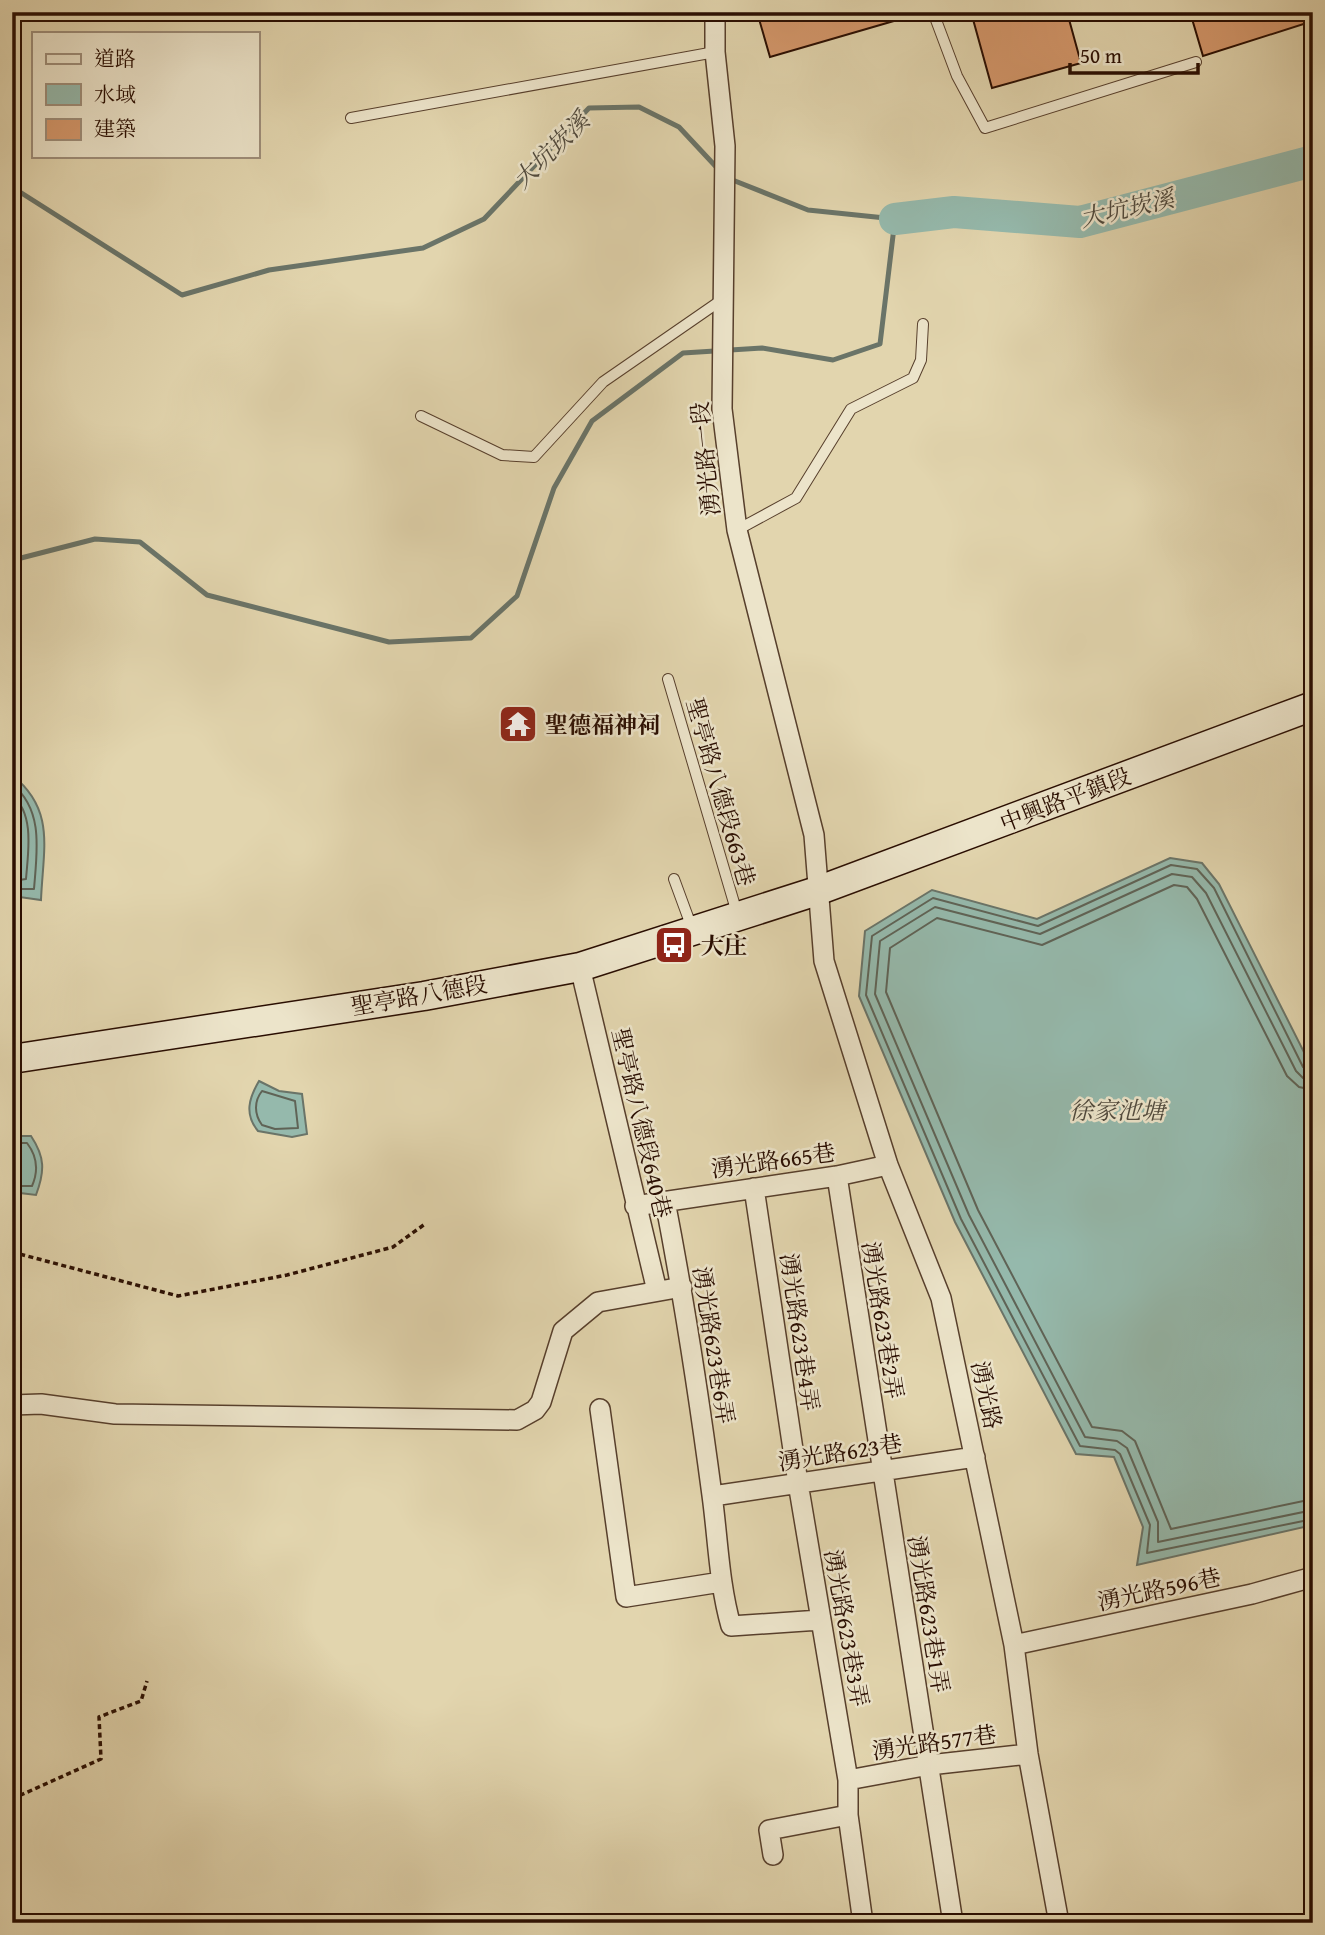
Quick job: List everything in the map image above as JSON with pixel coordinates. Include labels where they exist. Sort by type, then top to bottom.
[{"type":"street","name":"湧光路一段","points":[[715,12],[715,52],[726,146],[722,409],[737,530],[814,835],[817,891]]},
{"type":"street","name":"中興路平鎮段","points":[[817,891],[1313,706]]},
{"type":"street","name":"聖亭路八德段","points":[[12,1059],[424,996],[580,967],[817,891]]},
{"type":"street","name":"湧光路","points":[[817,891],[824,961],[888,1165],[941,1297],[1014,1645],[1028,1754],[1059,1923]]},
{"type":"street","name":"聖亭路八德段640巷","points":[[580,967],[657,1291]]},
{"type":"street","name":"湧光路665巷","points":[[635,1206],[837,1176],[888,1165]]},
{"type":"street","name":"湧光路623巷2弄","points":[[837,1176],[881,1471]]},
{"type":"street","name":"湧光路623巷4弄","points":[[754,1188],[798,1483]]},
{"type":"street","name":"湧光路623巷6弄","points":[[665,1201],[682,1287],[713,1496],[721,1582],[731,1626],[820,1620]]},
{"type":"street","points":[[12,1405],[41,1404],[115,1414],[517,1420],[535,1410],[541,1402],[563,1331],[598,1303],[682,1287]]},
{"type":"street","points":[[600,1409],[626,1597],[721,1582]]},
{"type":"street","name":"湧光路623巷","points":[[713,1496],[975,1457]]},
{"type":"street","name":"湧光路623巷1弄","points":[[881,1471],[953,1923]]},
{"type":"street","name":"湧光路623巷3弄","points":[[798,1483],[848,1780],[848,1815],[863,1923]]},
{"type":"street","name":"湧光路596巷","points":[[1014,1645],[1252,1594],[1313,1577]]},
{"type":"street","name":"湧光路577巷","points":[[848,1780],[929,1765],[1028,1754]]},
{"type":"street","points":[[773,1854],[769,1830],[848,1815]]},
{"type":"lane","points":[[933,12],[957,76],[985,128],[1196,62]]},
{"type":"lane","points":[[351,118],[715,52]]},
{"type":"lane","points":[[421,416],[502,455],[534,457],[603,382],[723,298]]},
{"type":"lane","points":[[737,530],[796,498],[851,409],[913,378],[921,360],[923,324]]},
{"type":"lane","name":"聖亭路八德段663巷","points":[[668,679],[737,916]]},
{"type":"lane","points":[[674,879],[694,932]]},
{"type":"path","points":[[12,1252],[178,1296],[287,1275],[393,1247],[425,1224]]},
{"type":"path","points":[[12,1799],[101,1759],[99,1717],[141,1702],[146,1681]]},
{"type":"water","points":[[12,775],[26,788],[41,816],[44,847],[41,900],[12,896]]},
{"type":"water","name":"徐家池塘","points":[[1170,858],[1202,863],[1219,884],[1313,1070],[1313,1525],[1137,1565],[1143,1527],[1114,1457],[1076,1454],[955,1222],[859,996],[865,931],[932,890],[1037,919]]},
{"type":"water","points":[[259,1081],[279,1091],[302,1094],[307,1134],[292,1137],[258,1131],[251,1118],[249,1106]]},
{"type":"water","points":[[12,1136],[31,1136],[39,1151],[42,1171],[36,1195],[12,1192]]},
{"type":"building","points":[[757,12],[910,12],[911,16],[770,57]]},
{"type":"building","points":[[971,12],[1067,12],[1081,63],[992,88]]},
{"type":"building","points":[[1190,12],[1313,12],[1313,21],[1203,56]]},
{"type":"building","name":"聖德福神祠","points":[[505,716],[531,717],[530,732],[504,732]]},
{"type":"waterway","name":"大坑崁溪","points":[[12,187],[182,295],[269,270],[423,248],[484,219],[589,108],[639,107],[679,127],[720,171]]},
{"type":"waterway","name":"大坑崁溪","points":[[895,219],[954,212],[1080,222],[1313,161]]},
{"type":"waterway","points":[[12,563],[21,558],[95,539],[140,542],[207,595],[389,642],[471,638],[517,596],[554,488],[592,421],[683,353],[762,348],[833,360],[880,344],[895,219],[808,210],[730,179]]},
{"type":"place","name":"聖德福神祠","points":[[518,724]]},
{"type":"place","name":"大庄","points":[[674,945]]}]
